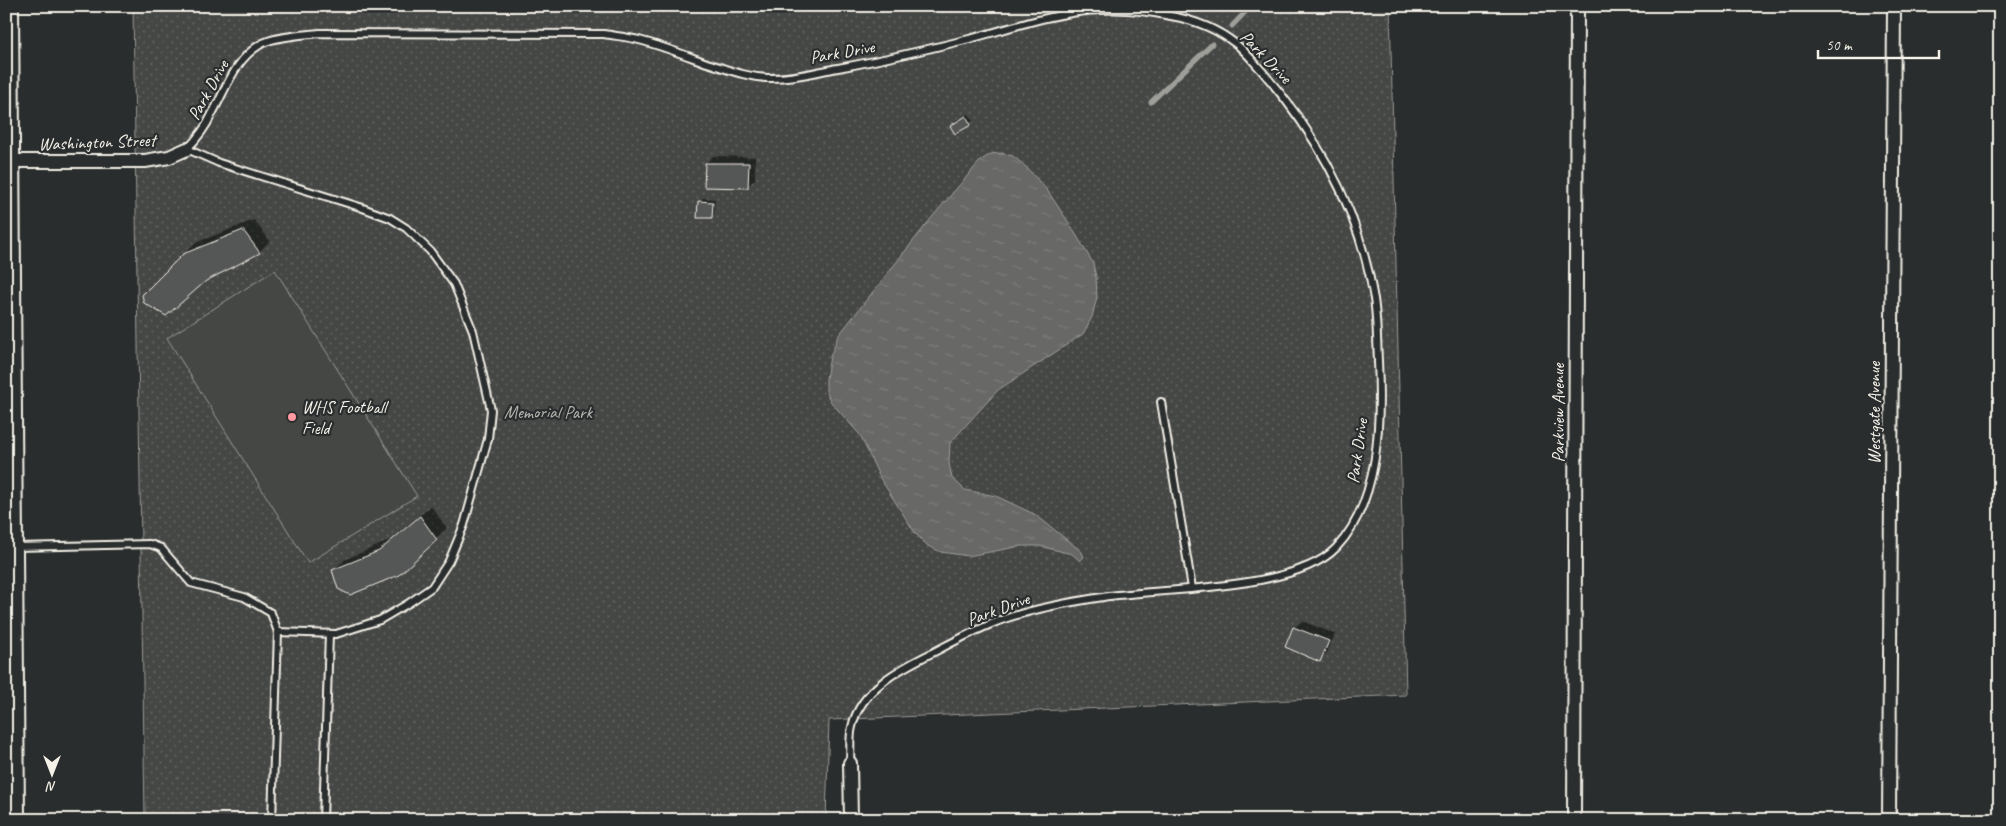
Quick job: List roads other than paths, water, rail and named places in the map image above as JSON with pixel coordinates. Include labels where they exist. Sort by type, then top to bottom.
[{"type":"street","points":[[10,6],[11,792],[16,820]]},
{"type":"street","name":"Parkview Avenue","points":[[1574,820],[1577,6]]},
{"type":"street","name":"Westgate Avenue","points":[[1889,820],[1894,6]]},
{"type":"street","name":"Washington Street","points":[[9,161],[145,161],[169,157],[188,149]]},
{"type":"street","points":[[850,763],[851,820]]},
{"type":"lane","name":"Park Drive","points":[[188,149],[199,137],[212,115],[232,72],[245,57],[263,43],[291,36],[320,33],[604,34],[639,40],[749,76],[770,78],[796,76],[900,57],[1027,24],[1096,10],[1130,9],[1189,19],[1216,31],[1238,45],[1279,91],[1312,136],[1330,167],[1359,236],[1368,269],[1374,301],[1379,376],[1376,444],[1372,474],[1365,498],[1353,526],[1335,550],[1312,566],[1287,574],[1254,581],[1104,597],[1050,607],[1000,620],[909,664],[863,699],[852,728],[850,763]]},
{"type":"lane","points":[[188,149],[219,163],[360,207],[390,218],[406,228],[430,251],[454,284],[473,331],[491,410],[488,439],[464,525],[449,561],[432,587],[380,620],[336,634],[278,632]]},
{"type":"lane","points":[[1161,402],[1192,588]]},
{"type":"lane","points":[[10,547],[150,544],[161,548],[191,583],[244,597],[271,613],[278,632],[272,820]]},
{"type":"lane","points":[[323,820],[329,634]]},
{"type":"water","points":[[1000,153],[1013,156],[1047,190],[1093,263],[1097,297],[1092,317],[1083,334],[998,390],[950,443],[949,463],[952,478],[965,490],[996,496],[1036,515],[1081,551],[1084,557],[1080,561],[1072,554],[1039,546],[1022,546],[968,556],[941,552],[928,546],[915,533],[880,478],[860,435],[831,402],[826,391],[826,378],[830,357],[838,336],[933,216],[981,160],[991,154]]},
{"type":"waterway","points":[[1232,26],[1251,6]]},
{"type":"waterway","points":[[1151,102],[1212,44]]},
{"type":"place","name":"WHS Football Field","points":[[292,417]]},
{"type":"park label","name":"Memorial Park","points":[[548,412]]}]
